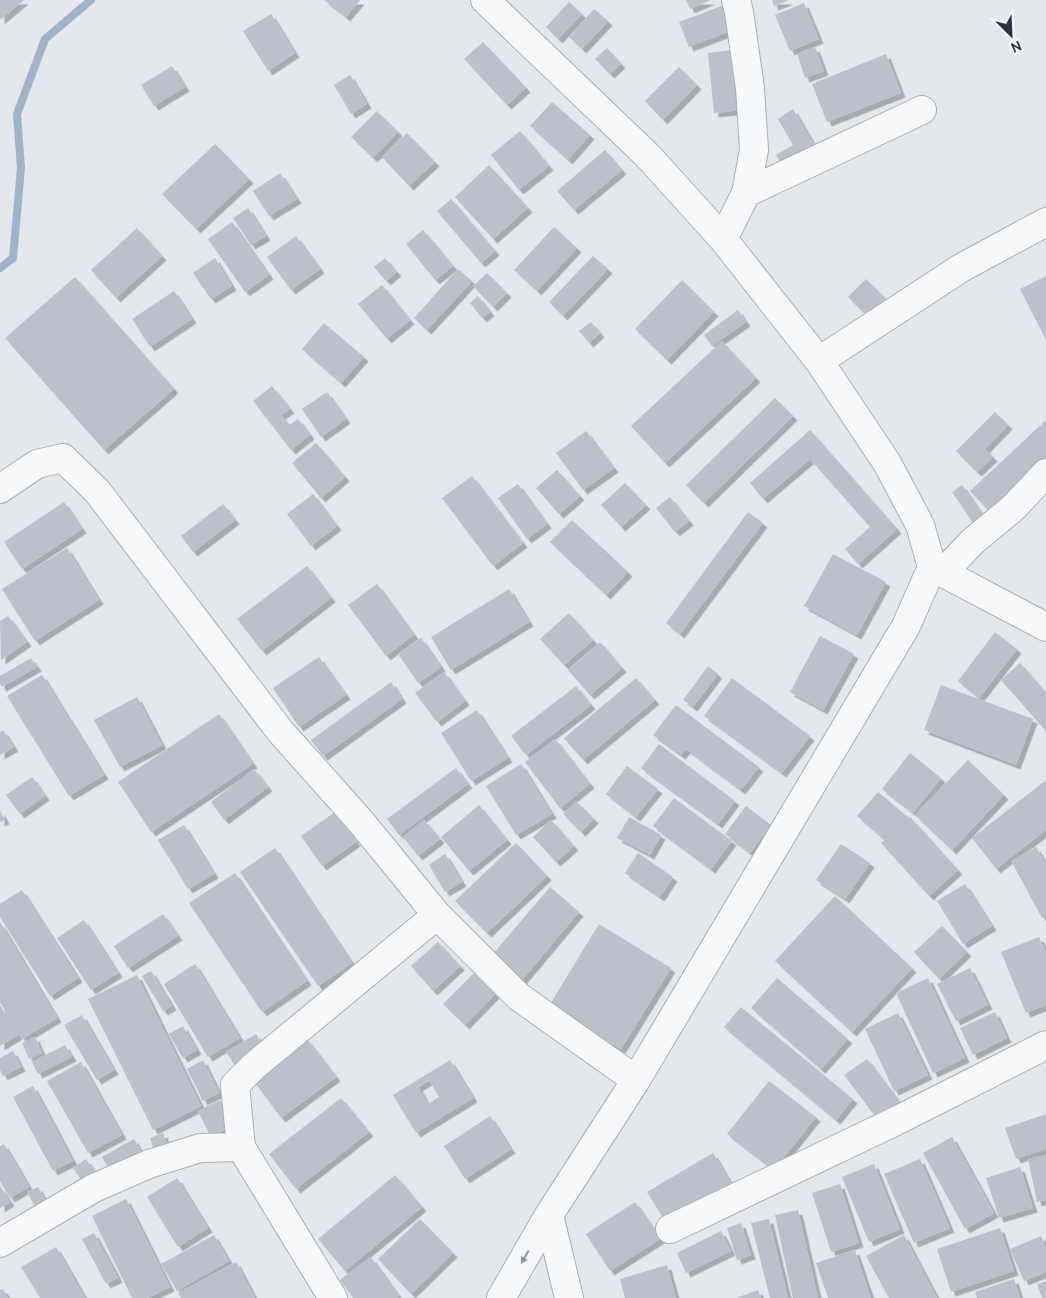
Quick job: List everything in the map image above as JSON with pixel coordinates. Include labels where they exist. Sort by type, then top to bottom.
[{"type":"street","points":[[485,0],[648,156],[723,239],[819,361],[887,463],[920,525],[937,570],[1046,627]]},
{"type":"street","points":[[723,239],[746,193],[754,150],[750,88],[736,0]]},
{"type":"street","points":[[746,193],[922,110]]},
{"type":"street","points":[[819,361],[961,268],[1046,222]]},
{"type":"street","points":[[0,490],[37,464],[63,458],[97,491],[280,731],[362,823],[437,915],[519,997],[636,1080]]},
{"type":"street","points":[[501,1298],[549,1215],[636,1080],[906,626],[937,570],[1013,508],[1046,473]]},
{"type":"street","points":[[333,1298],[242,1147],[235,1085],[254,1066],[437,915]]},
{"type":"street","points":[[670,1229],[898,1120],[1046,1045]]},
{"type":"street","points":[[0,1243],[94,1188],[148,1164],[200,1148],[242,1147]]},
{"type":"street","points":[[549,1215],[570,1298]]},
{"type":"building","points":[[0,0],[24,0],[0,20]]},
{"type":"building","points":[[324,0],[360,0],[346,17]]},
{"type":"building","points":[[686,0],[711,0],[690,9]]},
{"type":"building","points":[[772,0],[789,0],[774,6]]},
{"type":"building","points":[[569,2],[582,14],[558,39],[546,27]]},
{"type":"building","points":[[804,3],[819,39],[790,51],[775,15]]},
{"type":"building","points":[[724,5],[733,30],[689,47],[679,22]]},
{"type":"building","points":[[594,9],[608,21],[582,49],[569,37]]},
{"type":"building","points":[[271,14],[295,53],[268,71],[243,31]]},
{"type":"building","points":[[483,42],[526,88],[507,105],[464,59]]},
{"type":"building","points":[[815,47],[824,71],[805,78],[797,54]]},
{"type":"building","points":[[607,48],[621,64],[610,74],[595,59]]},
{"type":"building","points":[[734,50],[741,110],[714,113],[708,53]]},
{"type":"building","points":[[886,54],[901,93],[827,122],[812,84]]},
{"type":"building","points":[[172,66],[185,87],[154,106],[141,85]]},
{"type":"building","points":[[679,67],[697,85],[663,120],[645,101]]},
{"type":"building","points":[[350,75],[367,104],[351,114],[334,85]]},
{"type":"building","points":[[552,102],[590,135],[568,160],[530,126]]},
{"type":"building","points":[[793,109],[819,153],[787,173],[776,155],[793,145],[778,119]]},
{"type":"building","points":[[377,111],[398,132],[373,158],[351,137]]},
{"type":"building","points":[[520,131],[549,166],[519,190],[491,155]]},
{"type":"building","points":[[407,133],[435,162],[409,186],[382,157]]},
{"type":"building","points":[[215,144],[249,179],[196,229],[162,194]]},
{"type":"building","points":[[605,150],[622,170],[574,210],[557,191]]},
{"type":"building","points":[[489,165],[528,208],[493,239],[455,197]]},
{"type":"building","points":[[280,173],[297,199],[269,216],[253,191]]},
{"type":"building","points":[[451,199],[495,251],[481,263],[437,211]]},
{"type":"building","points":[[248,208],[266,236],[251,245],[233,218]]},
{"type":"building","points":[[232,222],[269,275],[245,292],[208,239]]},
{"type":"building","points":[[554,227],[577,248],[537,291],[514,270]]},
{"type":"building","points":[[137,228],[162,256],[116,298],[91,270]]},
{"type":"building","points":[[423,230],[453,266],[435,280],[406,244]]},
{"type":"building","points":[[296,236],[320,269],[291,290],[267,257]]},
{"type":"building","points":[[593,256],[608,269],[563,316],[549,302]]},
{"type":"building","points":[[215,258],[232,286],[211,299],[193,273]]},
{"type":"building","points":[[385,258],[397,272],[386,281],[374,267]]},
{"type":"building","points":[[458,269],[472,281],[427,330],[414,318]]},
{"type":"building","points":[[487,273],[507,293],[493,307],[473,286]]},
{"type":"building","points":[[1046,276],[1046,340],[1020,289]]},
{"type":"building","points":[[75,277],[174,389],[104,450],[5,338]]},
{"type":"building","points":[[866,279],[888,301],[870,319],[848,297]]},
{"type":"building","points":[[682,280],[714,312],[667,360],[635,329]]},
{"type":"building","points":[[382,285],[410,320],[387,339],[358,304]]},
{"type":"building","points":[[174,291],[192,319],[150,347],[132,319]]},
{"type":"building","points":[[478,296],[490,312],[482,318],[470,303]]},
{"type":"building","points":[[738,310],[746,322],[712,346],[704,335]]},
{"type":"building","points":[[591,322],[600,333],[589,343],[579,331]]},
{"type":"building","points":[[324,323],[364,357],[341,383],[302,349]]},
{"type":"building","points":[[722,341],[756,378],[665,463],[631,426]]},
{"type":"building","points":[[272,386],[290,409],[281,415],[289,425],[298,419],[310,435],[291,450],[253,401]]},
{"type":"building","points":[[327,392],[346,419],[321,437],[302,409]]},
{"type":"building","points":[[775,398],[793,416],[704,503],[686,485]]},
{"type":"building","points":[[995,412],[1008,425],[985,449],[993,457],[977,472],[956,451]]},
{"type":"building","points":[[1046,420],[1046,460],[990,512],[970,491]]},
{"type":"building","points":[[810,430],[897,529],[858,564],[845,549],[870,527],[810,459],[763,499],[750,483]]},
{"type":"building","points":[[586,431],[614,468],[583,490],[556,453]]},
{"type":"building","points":[[316,443],[345,477],[321,498],[292,463]]},
{"type":"building","points":[[557,470],[580,496],[559,514],[536,488]]},
{"type":"building","points":[[472,476],[523,543],[493,566],[442,498]]},
{"type":"building","points":[[625,483],[646,505],[621,527],[601,505]]},
{"type":"building","points":[[518,484],[547,524],[527,539],[498,498]]},
{"type":"building","points":[[962,485],[984,517],[974,524],[952,492]]},
{"type":"building","points":[[313,494],[337,526],[311,546],[287,514]]},
{"type":"building","points":[[670,497],[689,521],[675,532],[656,508]]},
{"type":"building","points":[[64,502],[82,529],[22,569],[4,542]]},
{"type":"building","points":[[223,504],[235,520],[193,552],[181,536]]},
{"type":"building","points":[[748,512],[763,523],[680,634],[666,623]]},
{"type":"building","points":[[572,520],[628,572],[606,595],[550,542]]},
{"type":"building","points":[[67,548],[99,600],[35,641],[2,589]]},
{"type":"building","points":[[833,554],[886,582],[857,635],[804,606]]},
{"type":"building","points":[[307,566],[331,598],[262,651],[237,619]]},
{"type":"building","points":[[377,584],[414,635],[386,656],[348,605]]},
{"type":"building","points":[[509,589],[529,622],[451,670],[431,637]]},
{"type":"building","points":[[569,613],[593,640],[564,665],[540,639]]},
{"type":"building","points":[[8,616],[27,642],[1,660],[0,621]]},
{"type":"building","points":[[995,632],[1017,649],[979,698],[958,681]]},
{"type":"building","points":[[820,636],[854,654],[823,710],[790,692]]},
{"type":"building","points":[[421,638],[441,667],[418,683],[398,654]]},
{"type":"building","points":[[600,642],[622,668],[590,695],[568,670]]},
{"type":"building","points":[[319,657],[346,695],[299,727],[273,688]]},
{"type":"building","points":[[31,658],[37,667],[2,687],[0,676]]},
{"type":"building","points":[[1020,663],[1046,693],[1046,731],[1001,680]]},
{"type":"building","points":[[708,666],[718,674],[693,707],[683,700]]},
{"type":"building","points":[[444,672],[465,701],[437,722],[415,693]]},
{"type":"building","points":[[42,675],[104,775],[69,796],[7,696]]},
{"type":"building","points":[[636,678],[655,700],[583,760],[564,738]]},
{"type":"building","points":[[732,678],[810,736],[782,773],[704,716]]},
{"type":"building","points":[[391,682],[402,699],[323,756],[311,740]]},
{"type":"building","points":[[941,685],[1033,719],[1016,765],[924,730]]},
{"type":"building","points":[[576,686],[591,705],[526,755],[511,736]]},
{"type":"building","points":[[137,697],[162,745],[120,767],[94,720]]},
{"type":"building","points":[[676,705],[759,767],[741,790],[686,749],[681,755],[653,735]]},
{"type":"building","points":[[477,710],[508,758],[471,781],[441,733]]},
{"type":"building","points":[[219,714],[253,764],[151,832],[118,782]]},
{"type":"building","points":[[3,730],[14,747],[0,755],[0,732]]},
{"type":"building","points":[[555,739],[590,784],[560,808],[525,762]]},
{"type":"building","points":[[659,744],[735,801],[718,824],[641,768]]},
{"type":"building","points":[[910,753],[941,778],[913,813],[882,789]]},
{"type":"building","points":[[968,760],[1004,795],[952,850],[915,815]]},
{"type":"building","points":[[521,764],[552,814],[516,835],[486,786]]},
{"type":"building","points":[[627,766],[658,789],[636,817],[606,794]]},
{"type":"building","points":[[456,768],[468,784],[399,835],[387,819]]},
{"type":"building","points":[[254,769],[268,787],[224,820],[211,802]]},
{"type":"building","points":[[32,777],[45,796],[20,814],[6,795]]},
{"type":"building","points":[[1046,780],[1046,830],[996,869],[972,838]]},
{"type":"building","points":[[878,792],[908,817],[901,825],[910,817],[958,870],[929,896],[881,843],[885,840],[857,816]]},
{"type":"building","points":[[674,798],[732,841],[711,869],[653,826]]},
{"type":"building","points":[[576,801],[594,819],[581,832],[563,814]]},
{"type":"building","points":[[479,805],[507,840],[469,871],[441,837]]},
{"type":"building","points":[[746,806],[771,825],[750,853],[725,834]]},
{"type":"building","points":[[0,810],[5,820],[0,822]]},
{"type":"building","points":[[335,812],[356,842],[322,866],[301,836]]},
{"type":"building","points":[[629,817],[661,835],[650,855],[617,838]]},
{"type":"building","points":[[424,820],[440,839],[418,856],[403,837]]},
{"type":"building","points":[[551,820],[574,846],[556,862],[533,837]]},
{"type":"building","points":[[184,825],[214,874],[188,889],[158,840]]},
{"type":"building","points":[[516,843],[547,876],[487,933],[455,901]]},
{"type":"building","points":[[841,844],[870,863],[845,899],[816,880]]},
{"type":"building","points":[[1036,847],[1046,865],[1046,915],[1042,918],[1011,861]]},
{"type":"building","points":[[275,848],[352,963],[318,986],[240,872]]},
{"type":"building","points":[[638,853],[673,877],[660,897],[625,873]]},
{"type":"building","points":[[445,854],[462,882],[445,892],[429,865]]},
{"type":"building","points":[[235,873],[307,981],[262,1012],[189,903]]},
{"type":"building","points":[[965,884],[992,926],[963,944],[937,901]]},
{"type":"building","points":[[550,887],[579,912],[522,980],[492,955]]},
{"type":"building","points":[[22,890],[78,978],[50,996],[0,917],[0,904]]},
{"type":"building","points":[[835,896],[912,968],[852,1032],[775,961]]},
{"type":"building","points":[[163,914],[178,936],[128,968],[114,946]]},
{"type":"building","points":[[84,920],[118,973],[91,990],[57,938]]},
{"type":"building","points":[[0,922],[57,1018],[22,1039],[0,1002]]},
{"type":"building","points":[[599,924],[671,968],[621,1049],[549,1006]]},
{"type":"building","points":[[942,926],[967,952],[939,979],[914,952]]},
{"type":"building","points":[[1039,937],[1046,953],[1046,1005],[1026,1013],[1001,952]]},
{"type":"building","points":[[438,942],[460,966],[433,991],[411,966]]},
{"type":"building","points":[[195,964],[240,1038],[208,1057],[164,984]]},
{"type":"building","points":[[970,968],[988,1005],[956,1021],[937,984]]},
{"type":"building","points":[[151,971],[172,1006],[163,1011],[142,976]]},
{"type":"building","points":[[474,973],[495,994],[465,1025],[443,1004]]},
{"type":"building","points":[[137,975],[201,1106],[153,1130],[88,999]]},
{"type":"building","points":[[777,978],[848,1039],[821,1069],[751,1008]]},
{"type":"building","points":[[928,978],[965,1058],[933,1073],[896,993]]},
{"type":"building","points":[[0,1005],[18,1035],[0,1046]]},
{"type":"building","points":[[741,1007],[853,1099],[836,1120],[724,1027]]},
{"type":"building","points":[[995,1012],[1007,1038],[973,1055],[960,1028]]},
{"type":"building","points":[[898,1013],[928,1075],[894,1091],[865,1029]]},
{"type":"building","points":[[82,1015],[114,1070],[97,1080],[64,1025]]},
{"type":"building","points":[[183,1026],[197,1050],[183,1058],[169,1034]]},
{"type":"building","points":[[256,1034],[267,1052],[237,1069],[226,1052]]},
{"type":"building","points":[[35,1037],[42,1053],[29,1059],[22,1043]]},
{"type":"building","points":[[307,1039],[336,1077],[281,1118],[253,1080]]},
{"type":"building","points":[[65,1045],[72,1057],[38,1074],[32,1062]]},
{"type":"building","points":[[13,1051],[21,1067],[3,1076],[0,1070],[0,1058]]},
{"type":"building","points":[[867,1059],[903,1107],[881,1124],[844,1075]]},
{"type":"building","points":[[203,1060],[219,1093],[203,1101],[187,1069]]},
{"type":"building","points":[[450,1060],[473,1098],[416,1133],[393,1095]],"holes":[[[429,1080],[439,1097],[428,1104],[418,1087]]]},
{"type":"building","points":[[81,1062],[122,1135],[88,1153],[47,1081]]},
{"type":"building","points":[[769,1081],[816,1117],[774,1170],[727,1134]]},
{"type":"building","points":[[33,1086],[73,1161],[53,1171],[13,1097]]},
{"type":"building","points":[[341,1098],[369,1132],[296,1189],[269,1154]]},
{"type":"building","points":[[220,1100],[233,1125],[211,1137],[198,1111]]},
{"type":"building","points":[[1046,1114],[1046,1149],[1016,1159],[1005,1128]]},
{"type":"building","points":[[490,1116],[511,1149],[465,1179],[444,1146]]},
{"type":"building","points":[[163,1133],[168,1148],[155,1153],[150,1138]]},
{"type":"building","points":[[952,1137],[994,1213],[965,1229],[923,1153]]},
{"type":"building","points":[[134,1139],[143,1155],[112,1174],[102,1157]]},
{"type":"building","points":[[4,1144],[29,1187],[10,1198],[0,1181],[0,1146]]},
{"type":"building","points":[[713,1153],[733,1187],[668,1226],[647,1192]]},
{"type":"building","points":[[1046,1155],[1046,1200],[1037,1202],[1028,1159]]},
{"type":"building","points":[[86,1159],[97,1175],[84,1184],[73,1168]]},
{"type":"building","points":[[920,1159],[950,1228],[914,1243],[884,1174]]},
{"type":"building","points":[[874,1164],[900,1229],[869,1242],[842,1177]]},
{"type":"building","points":[[1020,1167],[1033,1208],[999,1218],[986,1178]]},
{"type":"building","points":[[395,1175],[422,1207],[345,1271],[318,1239]]},
{"type":"building","points":[[177,1178],[208,1228],[178,1247],[147,1197]]},
{"type":"building","points":[[840,1184],[859,1243],[831,1252],[812,1193]]},
{"type":"building","points":[[0,1186],[10,1202],[0,1208]]},
{"type":"building","points":[[38,1187],[45,1200],[34,1205],[27,1192]]},
{"type":"building","points":[[126,1199],[170,1287],[147,1298],[132,1298],[92,1216]]},
{"type":"building","points":[[635,1202],[660,1239],[610,1271],[586,1234]]},
{"type":"building","points":[[798,1210],[818,1298],[793,1298],[775,1215]]},
{"type":"building","points":[[420,1219],[453,1253],[411,1294],[378,1259]]},
{"type":"building","points":[[769,1219],[788,1298],[770,1298],[751,1223]]},
{"type":"building","points":[[741,1223],[751,1255],[737,1260],[727,1228]]},
{"type":"building","points":[[1000,1228],[1014,1271],[951,1292],[937,1249]]},
{"type":"building","points":[[721,1231],[731,1251],[686,1273],[677,1253]]},
{"type":"building","points":[[94,1233],[118,1278],[106,1284],[82,1239]]},
{"type":"building","points":[[214,1235],[229,1261],[177,1291],[161,1264]]},
{"type":"building","points":[[904,1235],[937,1298],[889,1298],[866,1256]]},
{"type":"building","points":[[1041,1236],[1046,1248],[1046,1272],[1024,1281],[1010,1249]]},
{"type":"building","points":[[56,1247],[85,1298],[40,1298],[21,1267]]},
{"type":"building","points":[[855,1250],[871,1298],[828,1298],[816,1263]]},
{"type":"building","points":[[371,1257],[399,1296],[396,1298],[353,1298],[340,1280]]},
{"type":"building","points":[[236,1262],[255,1298],[181,1298],[178,1293]]},
{"type":"building","points":[[667,1265],[676,1298],[625,1298],[620,1279]]},
{"type":"building","points":[[1014,1279],[1020,1298],[977,1298],[975,1292]]},
{"type":"building","points":[[1046,1281],[1046,1298],[1042,1298],[1037,1284]]},
{"type":"building","points":[[3,1289],[8,1298],[0,1298],[0,1290]]},
{"type":"building","points":[[758,1290],[761,1298],[736,1298]]},
{"type":"waterway","points":[[0,268],[13,258],[21,168],[17,114],[45,39],[91,0]]}]
